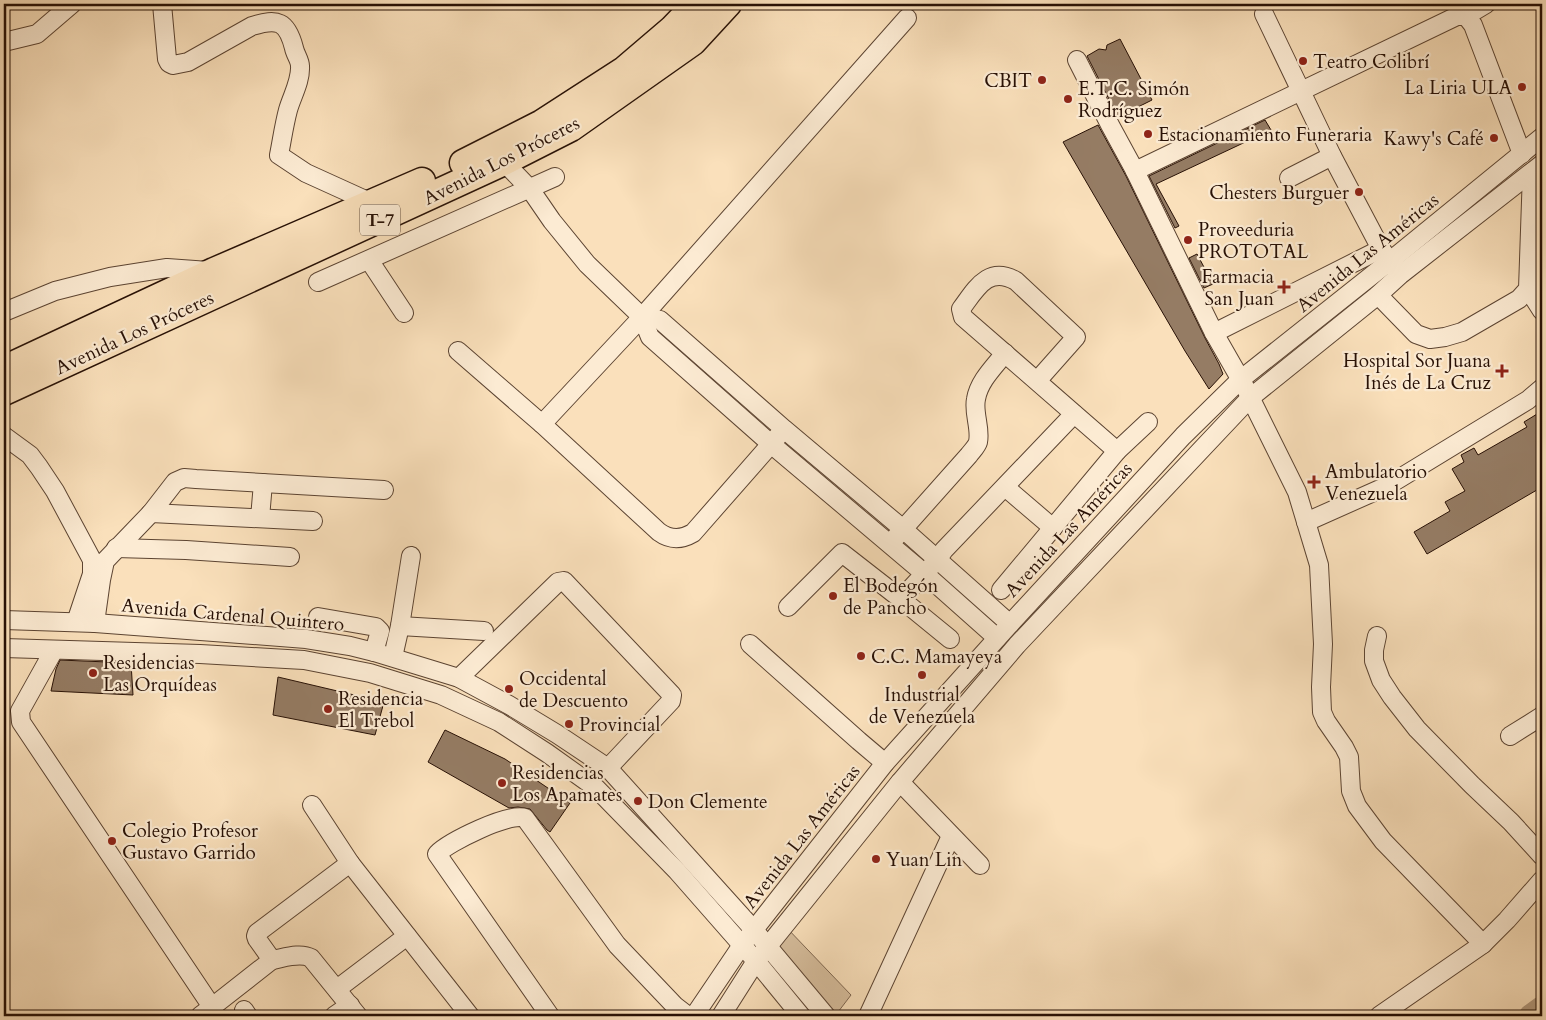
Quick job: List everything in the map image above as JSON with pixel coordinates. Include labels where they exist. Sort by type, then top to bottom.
[{"type":"highway","name":"Avenida Los Próceres","points":[[4,369],[214,271],[451,168],[542,123],[624,70],[672,30],[696,4]]},
{"type":"highway","name":"Avenida Los Próceres","points":[[4,392],[504,162],[571,128],[693,42],[728,4]]},
{"type":"street","points":[[4,42],[37,34],[72,4]]},
{"type":"street","points":[[162,4],[167,59],[169,63],[173,64],[188,62],[252,26],[272,22],[278,23],[287,29],[300,65],[296,88],[288,109],[279,155],[306,173],[372,202]]},
{"type":"street","points":[[1135,171],[1457,16],[1466,16],[1486,4]]},
{"type":"street","points":[[1214,333],[1390,262],[1332,156],[1264,14]]},
{"type":"street","points":[[1466,16],[1473,25],[1522,154]]},
{"type":"street","points":[[542,424],[642,317],[907,18]]},
{"type":"street","points":[[1077,60],[1135,171],[1214,333],[1250,398],[1297,492],[1319,565],[1323,644],[1322,712],[1326,722],[1349,757],[1351,791],[1358,806],[1383,841],[1483,944]]},
{"type":"street","name":"Avenida Las Américas","points":[[694,1016],[742,945],[885,762],[1183,436],[1240,380],[1390,262],[1542,137]]},
{"type":"street","points":[[1289,178],[1332,156]]},
{"type":"street","points":[[504,162],[530,189],[552,221],[587,264],[642,317],[650,337],[771,444],[925,574],[997,638]]},
{"type":"street","points":[[1378,295],[1416,334],[1430,339],[1462,332],[1519,299],[1528,289],[1537,168]]},
{"type":"street","name":"Avenida Las Américas","points":[[721,1016],[756,961],[900,782],[1017,645],[1250,398],[1378,295],[1390,262],[1537,168]]},
{"type":"street","points":[[318,282],[555,177]]},
{"type":"street","points":[[369,260],[404,313]]},
{"type":"street","points":[[4,312],[55,291],[110,277],[167,268],[214,271]]},
{"type":"street","points":[[1037,381],[1076,337],[1016,281],[1007,276],[998,275],[983,280],[961,309],[963,317],[1117,452]]},
{"type":"street","points":[[1528,289],[1542,310]]},
{"type":"street","points":[[642,317],[660,320],[784,429],[903,529],[1010,624]]},
{"type":"street","points":[[458,351],[542,424],[659,532],[672,538],[686,537],[692,533],[784,429]]},
{"type":"street","points":[[890,544],[978,443],[978,428],[974,412],[976,399],[981,383],[1005,353]]},
{"type":"street","points":[[1306,522],[1387,486],[1528,400],[1542,388]]},
{"type":"street","points":[[901,599],[925,574],[944,550],[1074,414]]},
{"type":"street","points":[[1001,590],[1117,452],[1148,422]]},
{"type":"street","points":[[4,436],[30,455],[39,467],[55,491],[92,560],[92,574],[76,622]]},
{"type":"street","points":[[95,623],[105,561],[151,513],[175,482],[184,478],[384,490]]},
{"type":"street","points":[[260,518],[264,483]]},
{"type":"street","points":[[1005,487],[1053,528]]},
{"type":"street","points":[[151,513],[313,520]]},
{"type":"street","points":[[116,548],[186,550],[290,557]]},
{"type":"street","points":[[788,606],[842,553],[950,639]]},
{"type":"street","points":[[393,657],[411,556]]},
{"type":"street","points":[[459,678],[558,582],[564,582],[672,695],[671,701],[608,768]]},
{"type":"street","points":[[318,617],[376,627],[380,631],[374,652]]},
{"type":"street","name":"Avenida Cardenal Quintero","points":[[4,620],[95,623],[306,639],[374,652],[459,678],[509,705],[608,768],[754,930],[826,1016]]},
{"type":"street","points":[[400,626],[484,632]]},
{"type":"street","points":[[1377,636],[1374,661],[1381,680],[1392,697],[1417,729],[1511,822],[1542,856]]},
{"type":"street","points":[[750,644],[885,762]]},
{"type":"street","points":[[4,648],[200,654],[304,660],[370,673],[441,695],[499,722],[548,753],[596,788],[677,871],[756,961],[801,1016]]},
{"type":"street","points":[[54,650],[20,711],[21,722],[206,1012],[272,960],[307,956],[311,958],[354,1010],[334,1016]]},
{"type":"street","points":[[1510,736],[1542,716]]},
{"type":"street","points":[[900,782],[980,865]]},
{"type":"street","points":[[312,805],[350,863],[470,1016]]},
{"type":"street","points":[[550,1016],[437,854],[455,841],[477,830],[521,816],[525,818],[617,945],[674,1006],[688,1016]]},
{"type":"street","points":[[868,1016],[951,836]]},
{"type":"street","points":[[272,960],[257,939],[257,933],[350,863]]},
{"type":"street","points":[[1379,1016],[1483,944],[1542,880]]},
{"type":"street","points":[[337,989],[407,936]]},
{"type":"shaded area","points":[[785,926],[851,995],[835,1016],[825,1016],[770,947]]},
{"type":"building","points":[[1120,39],[1152,100],[1118,117],[1087,56],[1099,49],[1106,50],[1107,45]]},
{"type":"building","points":[[1265,120],[1271,130],[1156,184],[1179,226],[1175,228],[1149,176]]},
{"type":"building","points":[[1098,125],[1126,176],[1219,364],[1223,374],[1209,389],[1063,142]]},
{"type":"building","points":[[1197,254],[1213,284],[1204,288],[1189,258]]},
{"type":"building","points":[[1542,411],[1542,487],[1427,554],[1414,532],[1450,511],[1445,502],[1465,491],[1452,469],[1464,462],[1461,455],[1474,448],[1478,455],[1527,427],[1524,422]]},
{"type":"building","name":"Residencias Las Orquídeas","points":[[60,660],[131,663],[133,695],[51,691]]},
{"type":"building","name":"Residencia El Trebol","points":[[278,677],[384,702],[375,735],[273,715]]},
{"type":"building","name":"Residencias Los Apamates","points":[[445,730],[505,759],[570,803],[550,832],[530,809],[509,808],[428,762]]},
{"type":"waterway","points":[[1531,1016],[1542,1008]]},
{"type":"place","name":"Teatro Colibrí","points":[[1303,61]]},
{"type":"place","name":"CBIT","points":[[1042,80]]},
{"type":"place","name":"La Liria ULA","points":[[1522,87]]},
{"type":"place","name":"E.T.C. Simón Rodríguez","points":[[1068,99]]},
{"type":"place","name":"Estacionamiento Funeraria","points":[[1148,134]]},
{"type":"place","name":"Kawy's Café","points":[[1494,138]]},
{"type":"place","name":"Chesters Burguer","points":[[1359,192]]},
{"type":"place","name":"Proveeduria PROTOTAL","points":[[1188,240]]},
{"type":"place","name":"Farmacia San Juan","points":[[1284,287]]},
{"type":"place","name":"Hospital Sor Juana Inés de La Cruz","points":[[1502,371]]},
{"type":"place","name":"Ambulatorio Venezuela","points":[[1314,482]]},
{"type":"place","name":"El Bodegón de Pancho","points":[[833,596]]},
{"type":"place","name":"C.C. Mamayeya","points":[[861,656]]},
{"type":"place","name":"Residencias Las Orquídeas","points":[[93,673]]},
{"type":"place","name":"Industrial de Venezuela","points":[[922,675]]},
{"type":"place","name":"Occidental de Descuento","points":[[509,689]]},
{"type":"place","name":"Residencia El Trebol","points":[[328,709]]},
{"type":"place","name":"Provincial","points":[[569,724]]},
{"type":"place","name":"Residencias Los Apamates","points":[[502,783]]},
{"type":"place","name":"Don Clemente","points":[[638,801]]},
{"type":"place","name":"Colegio Profesor Gustavo Garrido","points":[[112,841]]},
{"type":"place","name":"Yuan Lin","points":[[876,859]]}]
